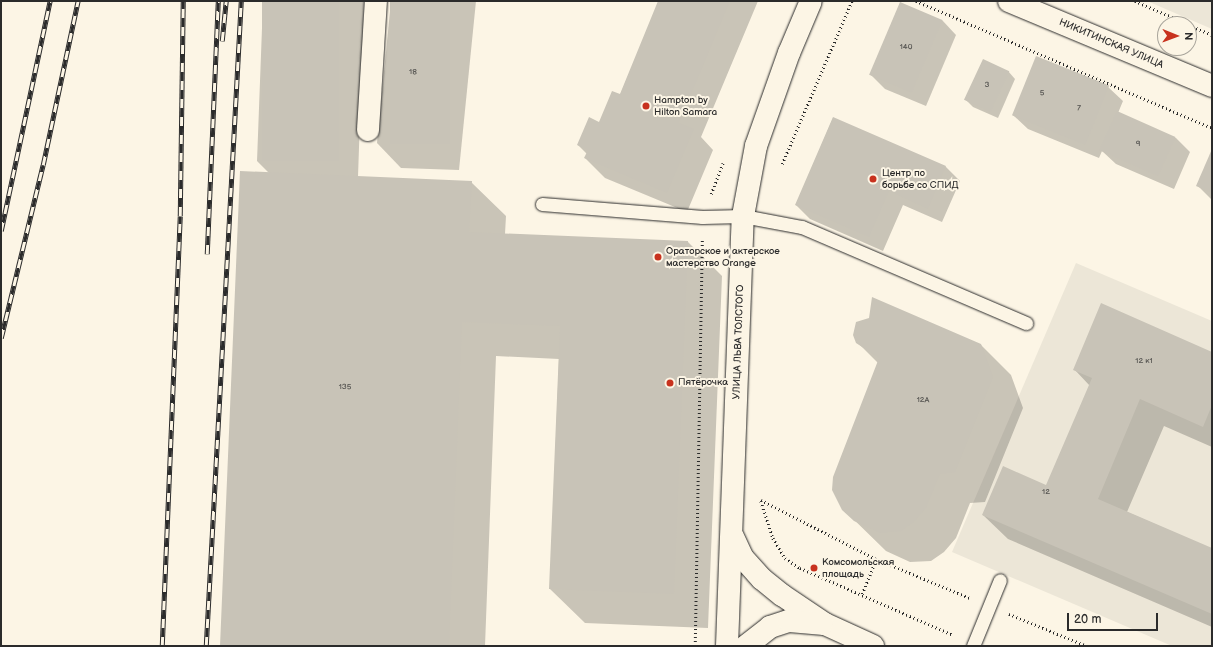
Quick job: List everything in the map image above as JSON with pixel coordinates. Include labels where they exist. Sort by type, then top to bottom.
[{"type":"main road","points":[[368,130],[376,1]]},
{"type":"main road","name":"УЛИЦА ЛЬВА ТОЛСТОГО","points":[[727,646],[733,538],[743,216],[756,146],[789,53],[811,1]]},
{"type":"main road","name":"НИКИТИНСКАЯ УЛИЦА","points":[[1009,1],[1212,86]]},
{"type":"main road","points":[[733,538],[744,558],[762,579],[825,624],[873,646]]},
{"type":"main road","points":[[746,646],[770,628],[789,620],[825,624]]},
{"type":"lane","points":[[542,204],[702,217],[743,216],[802,227],[1026,323]]},
{"type":"lane","points":[[973,645],[1000,580]]},
{"type":"path","points":[[781,169],[852,1]]},
{"type":"path","points":[[916,1],[1212,128]]},
{"type":"path","points":[[1135,1],[1170,16]]},
{"type":"path","points":[[1197,28],[1212,35]]},
{"type":"path","points":[[761,492],[761,500],[773,538],[786,558],[800,568],[862,594],[973,645]]},
{"type":"path","points":[[761,500],[876,558],[1087,646]]},
{"type":"path","points":[[862,594],[876,558]]},
{"type":"shaded area","points":[[1147,1],[1212,1],[1212,29],[1197,23],[1197,16],[1182,16]]},
{"type":"shaded area","points":[[1076,263],[1212,321],[1212,646],[1172,646],[952,552]]},
{"type":"building","points":[[262,1],[339,1],[339,161],[262,161]]},
{"type":"building","points":[[390,1],[450,1],[450,144],[390,144]]},
{"type":"building","name":"Hampton by Hilton Samara","points":[[658,1],[730,1],[679,123],[694,129],[667,193],[584,158],[588,150],[577,145],[589,117],[599,122],[612,91],[620,94]]},
{"type":"building","points":[[900,2],[942,20],[911,93],[869,75]]},
{"type":"building","points":[[1036,56],[1109,86],[1085,145],[1012,115]]},
{"type":"building","points":[[983,59],[1009,71],[990,112],[964,100]]},
{"type":"building","points":[[1117,111],[1175,137],[1158,176],[1100,150]]},
{"type":"building","name":"Центр по борьбе со СПИД","points":[[833,117],[946,166],[928,209],[889,191],[869,237],[795,205]]},
{"type":"building","points":[[1212,149],[1212,193],[1196,186]]},
{"type":"building","points":[[240,171],[472,181],[469,232],[688,241],[674,594],[549,589],[560,326],[462,322],[449,646],[220,646]]},
{"type":"building","points":[[872,297],[981,344],[993,377],[955,472],[940,474],[926,508],[914,522],[901,531],[880,533],[854,521],[842,510],[832,490],[833,477],[879,358],[856,343],[853,335],[856,322],[869,318]]},
{"type":"building","points":[[1101,303],[1212,352],[1212,405],[1203,427],[1140,399],[1098,499],[1212,548],[1212,614],[982,515],[1003,466],[1046,485],[1092,378],[1073,370]]},
{"type":"railway","points":[[1,231],[50,1]]},
{"type":"railway","points":[[1,338],[43,165],[78,1]]},
{"type":"railway","points":[[162,646],[180,216],[183,1]]},
{"type":"railway","points":[[207,254],[218,1]]},
{"type":"railway","points":[[222,41],[226,1]]},
{"type":"railway","points":[[206,646],[241,1]]},
{"type":"place","name":"Hampton by Hilton Samara","points":[[646,106]]},
{"type":"place","name":"Центр по борьбе со СПИД","points":[[873,179]]},
{"type":"place","name":"Ораторское и актерское мастерство Orange","points":[[658,257]]},
{"type":"place","name":"Пятёрочка","points":[[670,383]]},
{"type":"place","name":"Комсомольская площадь","points":[[814,568]]}]
